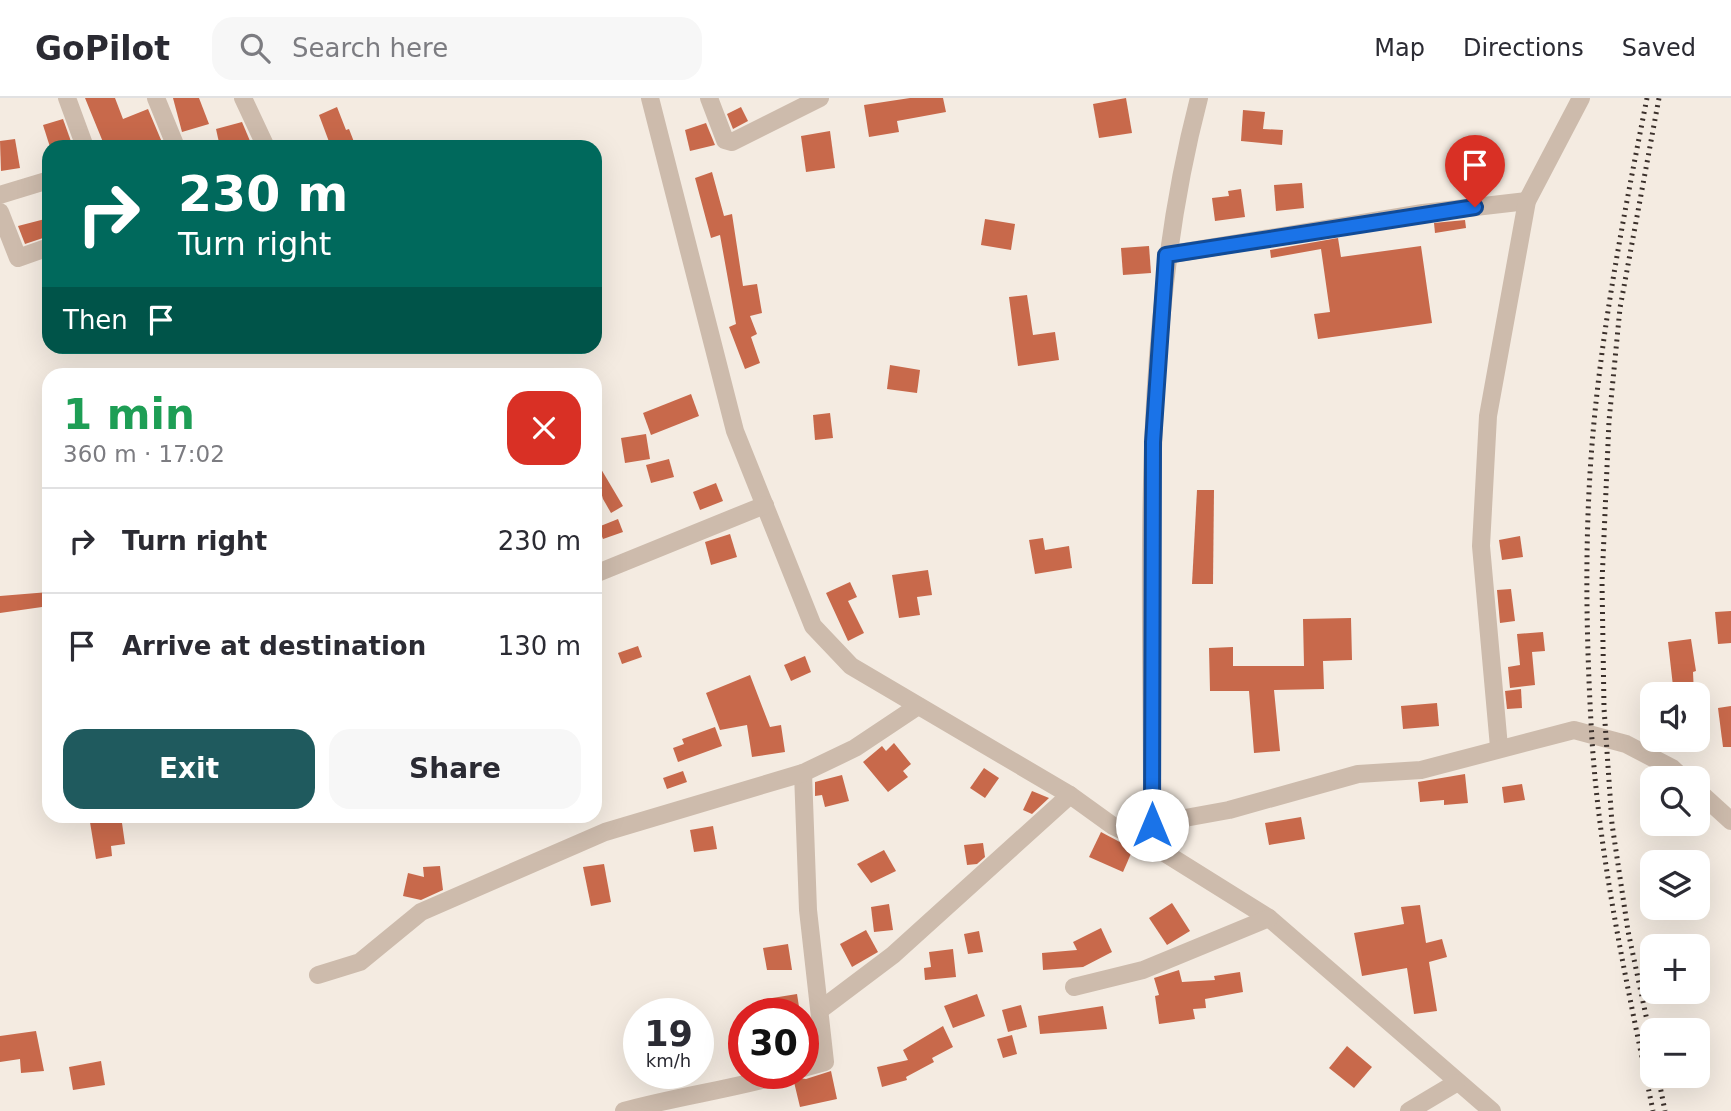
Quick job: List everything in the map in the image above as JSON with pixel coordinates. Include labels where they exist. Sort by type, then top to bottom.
[{"type":"street","points":[[67,98],[83,140]]},
{"type":"street","points":[[156,98],[173,140]]},
{"type":"street","points":[[243,98],[263,140]]},
{"type":"street","points":[[650,98],[735,431],[813,626],[851,666],[1070,795],[1113,827],[1152,845],[1269,918],[1488,1109]]},
{"type":"street","points":[[709,98],[725,140],[732,142],[820,98]]},
{"type":"street","points":[[1152,825],[1153,442],[1166,255],[1199,98]]},
{"type":"street","points":[[1499,747],[1481,546],[1488,416],[1527,201],[1581,98]]},
{"type":"street","points":[[0,195],[42,182]]},
{"type":"street","points":[[1166,255],[1423,213],[1527,201]]},
{"type":"street","points":[[0,212],[18,258],[42,249]]},
{"type":"street","points":[[602,571],[765,505]]},
{"type":"street","points":[[318,975],[360,962],[421,912],[605,832],[803,773],[855,748],[918,706]]},
{"type":"street","points":[[1113,827],[1152,825],[1229,810],[1357,774],[1421,770],[1499,747],[1574,730],[1626,744],[1668,766]]},
{"type":"street","points":[[803,773],[808,910],[825,1062],[819,1064]]},
{"type":"street","points":[[820,1010],[893,956],[1070,795]]},
{"type":"street","points":[[1710,802],[1731,821]]},
{"type":"street","points":[[1074,987],[1143,970],[1269,918]]},
{"type":"street","points":[[1409,1111],[1456,1083]]},
{"type":"street","points":[[624,1111],[687,1094],[728,1088]]},
{"type":"building","points":[[85,98],[115,98],[123,119],[148,109],[161,140],[102,140]]},
{"type":"building","points":[[173,98],[199,98],[209,124],[182,132]]},
{"type":"building","points":[[910,98],[943,98],[946,112],[897,121],[899,132],[869,137],[864,105]]},
{"type":"building","points":[[1126,98],[1132,133],[1099,138],[1093,104]]},
{"type":"building","points":[[337,107],[346,130],[349,129],[353,140],[328,140],[319,115]]},
{"type":"building","points":[[741,107],[748,121],[733,129],[727,114]]},
{"type":"building","points":[[1243,110],[1265,112],[1263,129],[1283,130],[1282,145],[1241,141]]},
{"type":"building","points":[[63,119],[70,140],[48,140],[43,125]]},
{"type":"building","points":[[242,122],[250,140],[218,140],[216,129]]},
{"type":"building","points":[[706,123],[715,145],[690,151],[685,130]]},
{"type":"building","points":[[830,131],[835,168],[806,172],[801,136]]},
{"type":"building","points":[[15,139],[20,168],[1,171],[0,141]]},
{"type":"building","points":[[712,172],[724,216],[732,214],[743,286],[757,284],[762,313],[750,316],[757,334],[751,337],[760,363],[745,369],[729,327],[736,324],[720,235],[711,238],[695,178]]},
{"type":"building","points":[[1302,183],[1304,208],[1276,211],[1274,185]]},
{"type":"building","points":[[1241,189],[1245,217],[1215,221],[1212,198],[1229,196],[1228,191]]},
{"type":"building","points":[[985,219],[1015,224],[1011,250],[981,245]]},
{"type":"building","points":[[42,220],[42,238],[25,244],[18,226]]},
{"type":"building","points":[[1465,220],[1466,228],[1435,233],[1434,223]]},
{"type":"building","points":[[1338,238],[1341,257],[1421,246],[1432,323],[1318,339],[1314,314],[1330,312],[1321,249],[1271,258],[1270,250]]},
{"type":"building","points":[[1149,246],[1151,273],[1123,275],[1121,248]]},
{"type":"building","points":[[1027,295],[1033,335],[1055,332],[1059,360],[1018,366],[1009,297]]},
{"type":"building","points":[[890,365],[920,370],[917,393],[887,389]]},
{"type":"building","points":[[691,394],[699,416],[651,435],[643,413]]},
{"type":"building","points":[[830,413],[833,438],[815,440],[813,415]]},
{"type":"building","points":[[646,434],[650,459],[625,463],[621,438]]},
{"type":"building","points":[[669,459],[674,477],[651,483],[646,465]]},
{"type":"building","points":[[602,471],[623,506],[611,513],[603,499]]},
{"type":"building","points":[[716,483],[723,501],[700,510],[693,492]]},
{"type":"building","points":[[1197,490],[1214,490],[1213,584],[1192,584]]},
{"type":"building","points":[[618,519],[623,532],[603,539],[602,525]]},
{"type":"building","points":[[730,534],[737,557],[711,565],[705,542]]},
{"type":"building","points":[[1520,536],[1523,557],[1502,560],[1499,540]]},
{"type":"building","points":[[1043,538],[1045,550],[1069,546],[1072,568],[1035,574],[1029,540]]},
{"type":"building","points":[[928,570],[932,595],[917,597],[920,615],[899,618],[892,575]]},
{"type":"building","points":[[850,582],[857,597],[848,601],[864,633],[848,641],[826,593]]},
{"type":"building","points":[[1511,589],[1515,621],[1500,623],[1497,590]]},
{"type":"building","points":[[42,593],[42,607],[0,613],[0,596]]},
{"type":"building","points":[[1731,611],[1731,643],[1718,644],[1715,612]]},
{"type":"building","points":[[1351,618],[1352,660],[1323,661],[1324,689],[1274,690],[1280,751],[1254,753],[1249,691],[1210,691],[1209,648],[1233,647],[1233,666],[1304,666],[1303,619]]},
{"type":"building","points":[[1543,632],[1545,651],[1532,652],[1535,685],[1510,688],[1508,667],[1520,665],[1517,634]]},
{"type":"building","points":[[1691,639],[1696,671],[1693,672],[1693,682],[1673,682],[1668,642]]},
{"type":"building","points":[[638,646],[642,657],[622,664],[618,653]]},
{"type":"building","points":[[805,656],[811,672],[791,681],[784,665]]},
{"type":"building","points":[[750,675],[770,727],[781,725],[785,752],[752,757],[747,725],[720,730],[706,693]]},
{"type":"building","points":[[1521,689],[1522,708],[1507,709],[1505,691]]},
{"type":"building","points":[[1437,703],[1439,726],[1403,729],[1401,706]]},
{"type":"building","points":[[1731,706],[1731,747],[1723,747],[1718,708]]},
{"type":"building","points":[[715,727],[722,746],[678,762],[673,748],[684,744],[682,739]]},
{"type":"building","points":[[894,743],[911,764],[903,771],[908,777],[888,792],[863,762],[882,746],[886,751]]},
{"type":"building","points":[[984,768],[999,778],[985,798],[970,788]]},
{"type":"building","points":[[683,771],[687,782],[667,789],[663,778]]},
{"type":"building","points":[[1465,774],[1468,803],[1444,805],[1444,800],[1420,802],[1418,782]]},
{"type":"building","points":[[842,775],[849,801],[825,807],[822,795],[815,796],[815,782]]},
{"type":"building","points":[[1522,784],[1525,800],[1504,803],[1502,787]]},
{"type":"building","points":[[1032,791],[1049,798],[1032,814],[1023,810]]},
{"type":"building","points":[[1301,817],[1305,839],[1269,845],[1265,823]]},
{"type":"building","points":[[90,823],[122,823],[125,844],[111,846],[112,856],[96,859]]},
{"type":"building","points":[[713,826],[717,849],[694,852],[690,830]]},
{"type":"building","points":[[1101,832],[1133,849],[1123,872],[1089,857]]},
{"type":"building","points":[[983,843],[985,857],[977,864],[967,865],[964,845]]},
{"type":"building","points":[[884,850],[896,871],[871,883],[857,864]]},
{"type":"building","points":[[604,864],[611,902],[591,906],[583,867]]},
{"type":"building","points":[[440,866],[443,890],[421,900],[403,896],[408,873],[424,877],[423,867]]},
{"type":"building","points":[[1172,903],[1190,931],[1167,945],[1149,918]]},
{"type":"building","points":[[889,904],[893,930],[874,932],[871,907]]},
{"type":"building","points":[[1420,905],[1426,943],[1442,939],[1447,957],[1429,962],[1437,1011],[1414,1014],[1407,968],[1362,976],[1354,933],[1404,924],[1401,907]]},
{"type":"building","points":[[1101,928],[1112,952],[1083,967],[1043,970],[1042,953],[1077,950],[1073,942]]},
{"type":"building","points":[[866,930],[878,952],[852,967],[840,944]]},
{"type":"building","points":[[979,931],[983,952],[968,954],[964,934]]},
{"type":"building","points":[[788,944],[792,970],[767,970],[763,948]]},
{"type":"building","points":[[953,949],[956,977],[925,980],[924,968],[931,967],[929,952]]},
{"type":"building","points":[[1179,970],[1182,982],[1215,980],[1214,976],[1240,972],[1243,992],[1205,999],[1206,1008],[1193,1009],[1195,1019],[1159,1024],[1155,996],[1159,995],[1154,978]]},
{"type":"building","points":[[797,994],[798,998],[772,998]]},
{"type":"building","points":[[977,994],[985,1016],[953,1028],[944,1006]]},
{"type":"building","points":[[1021,1005],[1027,1027],[1008,1032],[1002,1010]]},
{"type":"building","points":[[1103,1006],[1107,1029],[1040,1034],[1038,1016]]},
{"type":"building","points":[[943,1026],[953,1047],[932,1058],[934,1062],[906,1077],[907,1080],[882,1087],[877,1067],[908,1060],[903,1050]]},
{"type":"building","points":[[36,1031],[44,1071],[21,1073],[20,1059],[0,1062],[0,1036]]},
{"type":"building","points":[[1012,1035],[1017,1054],[1003,1058],[997,1039]]},
{"type":"building","points":[[1347,1046],[1372,1067],[1354,1088],[1329,1068]]},
{"type":"building","points":[[101,1061],[105,1085],[73,1090],[69,1067]]},
{"type":"building","points":[[831,1071],[837,1099],[800,1107],[796,1089],[819,1089],[819,1075]]},
{"type":"railway","points":[[1647,98],[1616,265],[1597,391],[1590,471],[1587,586],[1592,740],[1601,833],[1616,926],[1653,1111]]},
{"type":"railway","points":[[1646,1018],[1628,931],[1612,824],[1604,708],[1602,582],[1609,421],[1620,308],[1659,98]]},
{"type":"railway","points":[[1660,1088],[1665,1111]]},
{"type":"route","points":[[1152,825],[1153,442],[1166,255],[1475,207]]}]
